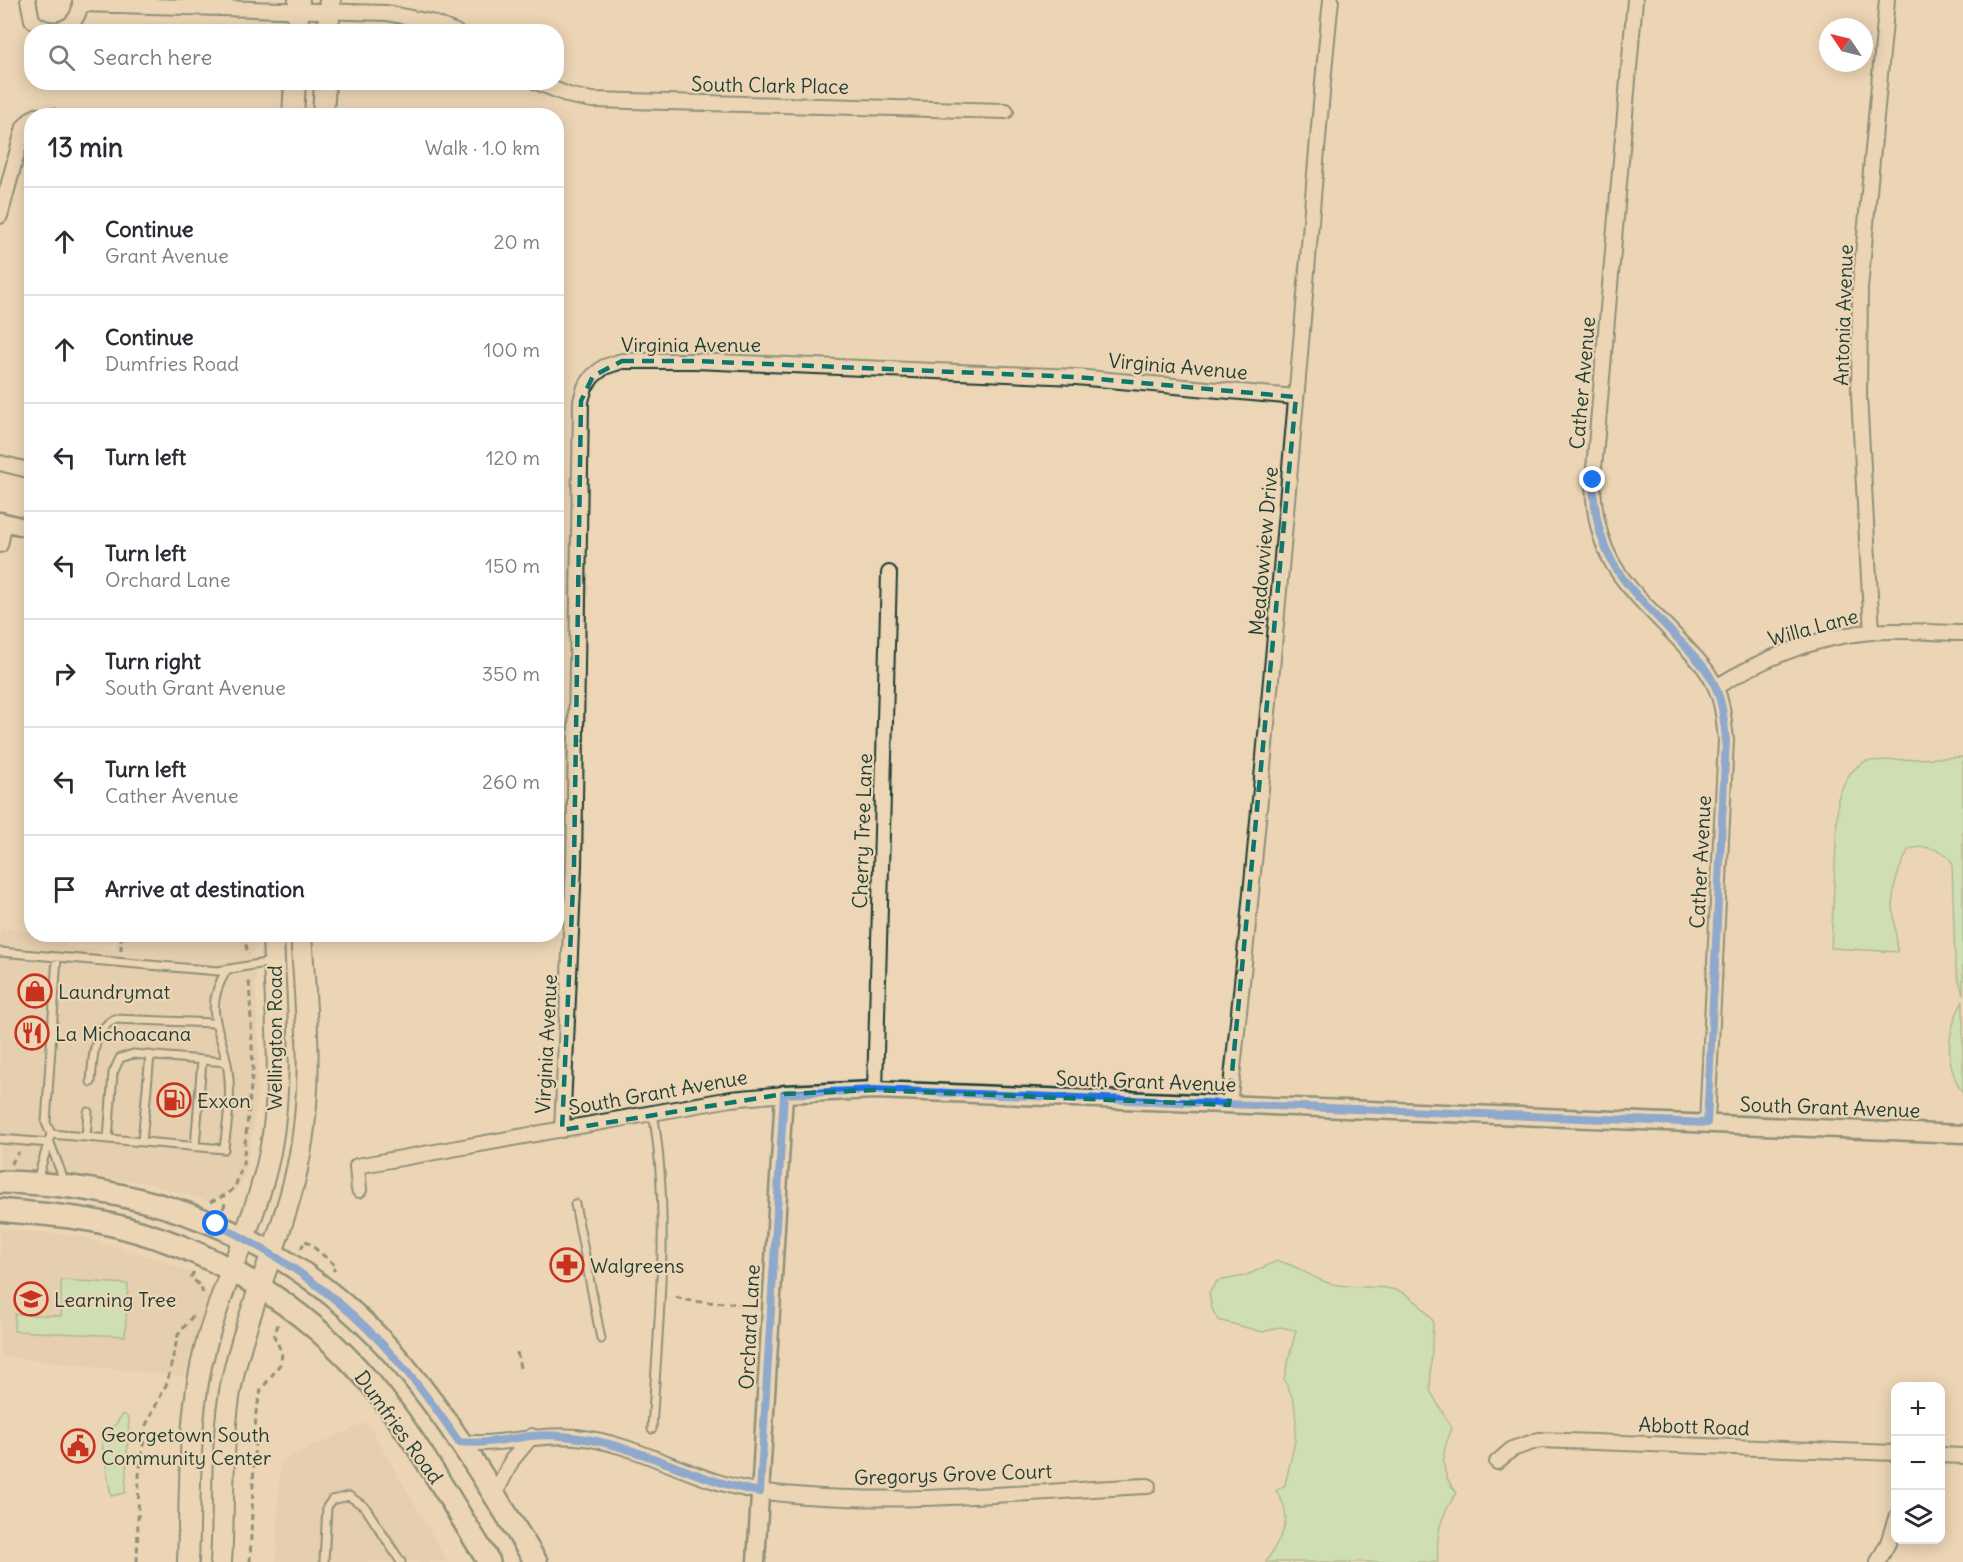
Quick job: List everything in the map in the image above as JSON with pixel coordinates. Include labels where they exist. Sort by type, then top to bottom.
[{"type":"main road","points":[[298,24],[299,6]]},
{"type":"main road","points":[[328,24],[329,6]]},
{"type":"main road","points":[[293,108],[295,90]]},
{"type":"main road","points":[[323,108],[325,90]]},
{"type":"main road","name":"Wellington Road","points":[[189,1562],[193,1430],[198,1376],[216,1310],[262,1185],[275,1113],[277,1058],[273,942]]},
{"type":"main road","name":"Wellington Road","points":[[221,1562],[229,1402],[237,1363],[295,1180],[308,1098],[308,1006],[302,942]]},
{"type":"main road","name":"Dumfries Road","points":[[5,1173],[36,1184],[106,1190],[149,1200],[182,1211],[244,1238],[272,1254],[344,1305],[365,1324],[418,1384],[459,1442],[536,1562]]},
{"type":"main road","name":"Dumfries Road","points":[[0,1210],[101,1222],[167,1240],[231,1269],[312,1325],[371,1384],[401,1424],[489,1562]]},
{"type":"street","points":[[28,0],[32,20],[38,24]]},
{"type":"street","name":"Meadowview Drive","points":[[1229,1105],[1247,947],[1296,397],[1314,159],[1331,0]]},
{"type":"street","name":"Cather Avenue","points":[[1635,0],[1593,480],[1594,506],[1600,536],[1620,577],[1706,668],[1716,687],[1723,712],[1726,740],[1707,1123]]},
{"type":"street","name":"Antonia Avenue","points":[[1872,632],[1859,395],[1860,288],[1887,0]]},
{"type":"street","points":[[70,24],[80,12],[80,2],[329,6],[405,15],[432,24]]},
{"type":"street","name":"South Clark Place","points":[[561,90],[592,100],[1006,111]]},
{"type":"street","points":[[0,216],[24,127]]},
{"type":"street","name":"Virginia Avenue","points":[[562,1130],[574,865],[581,401],[593,376],[604,367],[622,361],[694,361],[1076,377],[1296,397]]},
{"type":"street","points":[[0,463],[24,469]]},
{"type":"street","points":[[0,545],[3,522],[24,527]]},
{"type":"street","name":"Cherry Tree Lane","points":[[875,1090],[889,573]]},
{"type":"street","name":"Willa Lane","points":[[1716,687],[1763,660],[1801,646],[1872,632],[1963,633]]},
{"type":"street","name":"South Grant Avenue","points":[[359,1190],[357,1166],[731,1099],[875,1090],[1963,1134]]},
{"type":"street","name":"Orchard Lane","points":[[756,1562],[784,1094]]},
{"type":"street","points":[[494,1496],[512,1460],[532,1436]]},
{"type":"street","name":"Gregorys Grove Court","points":[[459,1442],[491,1444],[532,1436],[575,1437],[613,1444],[708,1480],[760,1492],[902,1498],[1148,1486]]},
{"type":"street","name":"Abbott Road","points":[[1497,1462],[1518,1446],[1539,1440],[1891,1453]]},
{"type":"street","points":[[1945,1455],[1963,1456]]},
{"type":"street","points":[[1878,1562],[1891,1534]]},
{"type":"lane","points":[[0,952],[226,971],[273,962]]},
{"type":"lane","points":[[36,1184],[51,1134],[46,1123],[57,957]]},
{"type":"lane","points":[[51,1134],[224,1149],[229,1097],[226,1062],[214,1023],[216,995],[226,971]]},
{"type":"lane","points":[[91,1082],[96,1043],[104,1026],[114,1019],[214,1023]]},
{"type":"lane","points":[[108,1139],[116,1065],[120,1058],[127,1054],[226,1062]]},
{"type":"lane","points":[[142,1142],[150,1055]]},
{"type":"lane","points":[[195,1147],[202,1060]]},
{"type":"lane","points":[[86,1137],[88,1112]]},
{"type":"lane","points":[[652,1429],[663,1226],[659,1155],[653,1113]]},
{"type":"lane","points":[[0,1139],[50,1143]]},
{"type":"lane","points":[[50,1143],[67,1186]]},
{"type":"lane","points":[[575,1203],[601,1340]]},
{"type":"lane","points":[[324,1562],[327,1507],[332,1500],[349,1496],[365,1507],[401,1562]]},
{"type":"path","points":[[120,962],[121,942]]},
{"type":"path","points":[[226,1201],[224,1196],[235,1187],[242,1171],[249,1115],[253,1056],[250,983]]},
{"type":"path","points":[[5,1173],[20,1148]]},
{"type":"path","points":[[303,1242],[305,1240],[336,1266],[333,1270]]},
{"type":"path","points":[[191,1277],[200,1286],[202,1300]]},
{"type":"path","points":[[676,1297],[692,1302],[735,1301],[752,1306]]},
{"type":"path","points":[[137,1562],[139,1476],[146,1425],[167,1383],[178,1335],[199,1308]]},
{"type":"path","points":[[250,1562],[256,1412],[261,1390],[281,1363],[282,1353],[274,1336]]},
{"type":"path","points":[[517,1352],[520,1368]]},
{"type":"highlighted area","points":[[622,361],[694,361],[1076,377],[1296,397],[1229,1105],[875,1090],[784,1094],[562,1130],[574,865],[581,401],[593,376]]},
{"type":"shaded area","points":[[0,928],[24,930],[24,942],[66,942],[66,947],[116,950],[117,942],[253,942],[259,1049],[257,1103],[245,1177],[236,1190],[208,1201],[143,1182],[55,1174],[0,1173]]},
{"type":"shaded area","points":[[0,1228],[78,1236],[159,1259],[191,1273],[207,1291],[207,1301],[183,1377],[0,1356]]},
{"type":"shaded area","points":[[367,1422],[448,1562],[276,1562],[280,1461]]},
{"type":"green space","points":[[1963,757],[1963,995],[1955,965],[1952,863],[1939,851],[1921,847],[1909,849],[1897,876],[1893,911],[1898,952],[1831,948],[1838,799],[1848,777],[1855,768],[1866,761]]},
{"type":"green space","points":[[1963,1000],[1963,1094],[1952,1070],[1950,1047],[1953,1023]]},
{"type":"green space","points":[[1277,1261],[1292,1265],[1333,1284],[1388,1288],[1399,1291],[1421,1306],[1433,1321],[1430,1390],[1452,1429],[1444,1454],[1444,1462],[1447,1478],[1457,1493],[1440,1526],[1438,1562],[1266,1562],[1281,1536],[1286,1519],[1282,1501],[1276,1491],[1285,1485],[1295,1441],[1294,1401],[1284,1379],[1296,1330],[1280,1327],[1263,1332],[1218,1320],[1212,1309],[1209,1293],[1217,1281],[1245,1276]]},
{"type":"green space","points":[[61,1280],[128,1284],[125,1336],[14,1331],[15,1314],[61,1316]]},
{"type":"green space","points":[[123,1414],[129,1418],[125,1493],[111,1496],[102,1443]]},
{"type":"place","name":"Laundrymat","points":[[35,991]]},
{"type":"place","name":"La Michoacana","points":[[32,1033]]},
{"type":"place","name":"Exxon","points":[[174,1100]]},
{"type":"place","name":"Walgreens","points":[[567,1265]]},
{"type":"place","name":"Learning Tree","points":[[31,1299]]},
{"type":"place","name":"Georgetown South Community Center","points":[[78,1446]]},
{"type":"route","points":[[216,1224],[272,1254],[344,1305],[404,1365],[459,1442],[491,1444],[532,1436],[575,1437],[635,1450],[708,1480],[733,1488],[760,1492],[784,1094],[875,1090],[1707,1123],[1726,740],[1723,712],[1716,687],[1706,668],[1639,600],[1609,559],[1600,536],[1594,506],[1593,480]]}]
